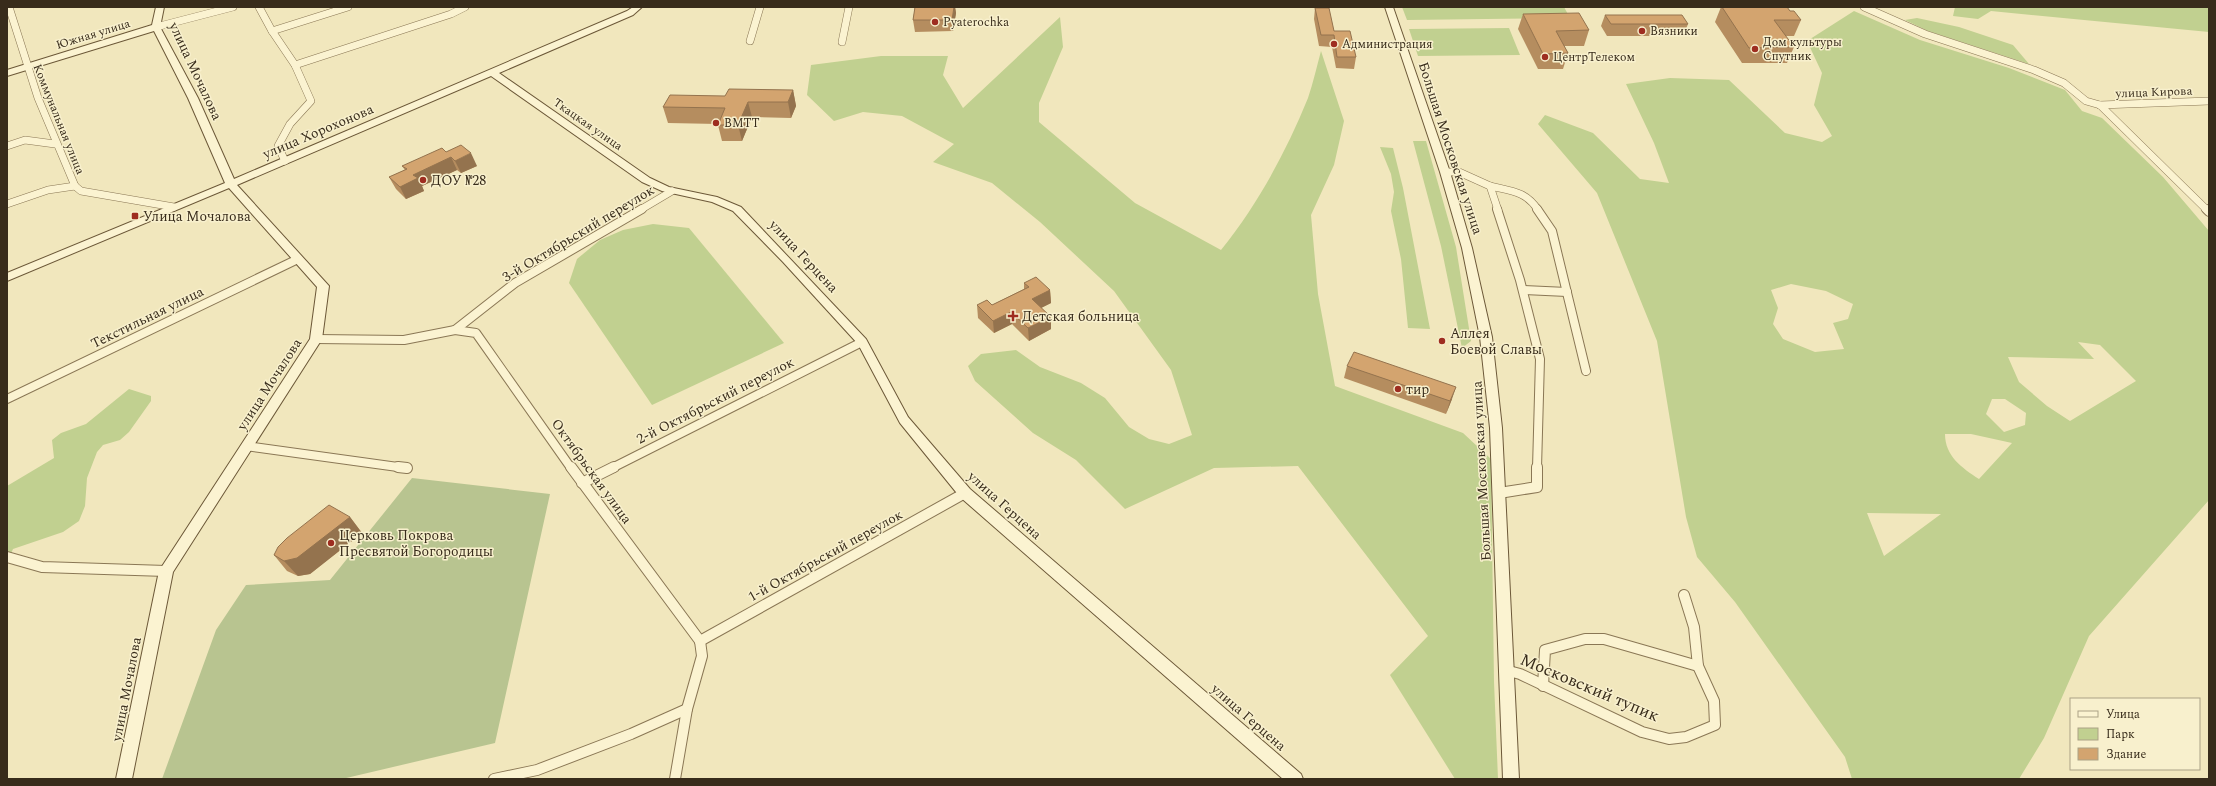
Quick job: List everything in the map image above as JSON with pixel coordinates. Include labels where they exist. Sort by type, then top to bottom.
[{"type":"street","name":"Коммунальная улица","points":[[9,7],[26,67],[55,144],[75,186],[81,190],[174,207]]},
{"type":"street","name":"улица Мочалова","points":[[124,779],[166,571],[316,339],[323,286],[231,184],[193,98],[156,27],[160,7]]},
{"type":"street","name":"Южная улица","points":[[7,73],[156,27],[233,7]]},
{"type":"street","points":[[259,7],[272,31],[294,65],[311,101],[290,124],[278,146],[285,160]]},
{"type":"street","points":[[272,31],[348,7]]},
{"type":"street","points":[[294,65],[451,14],[465,7]]},
{"type":"street","name":"улица Хорохонова","points":[[7,277],[231,184],[630,13],[638,7]]},
{"type":"street","points":[[750,41],[760,7]]},
{"type":"street","points":[[842,42],[849,7]]},
{"type":"street","name":"Большая Московская улица","points":[[1389,7],[1445,172],[1468,248],[1486,337],[1496,428],[1505,670],[1511,779]]},
{"type":"street","points":[[1864,7],[1924,34],[2034,70],[2064,83],[2086,101],[2100,105],[2167,169],[2209,212]]},
{"type":"street","name":"Ткацкая улица","points":[[492,72],[646,180],[672,191]]},
{"type":"street","name":"улица Кирова","points":[[2100,105],[2209,101]]},
{"type":"street","points":[[7,146],[25,140],[55,144]]},
{"type":"street","points":[[1445,172],[1459,172],[1490,186],[1516,192],[1530,199],[1552,231],[1586,371]]},
{"type":"street","points":[[7,204],[48,190],[75,186]]},
{"type":"street","points":[[1490,186],[1523,290],[1540,359],[1537,487],[1499,493]]},
{"type":"street","name":"3-й Октябрьский переулок","points":[[316,339],[404,340],[455,330],[515,283],[672,191]]},
{"type":"street","name":"улица Герцена","points":[[672,191],[714,198],[727,202],[737,208],[862,342],[904,420],[964,494],[1295,779]]},
{"type":"street","name":"Текстильная улица","points":[[7,398],[298,259]]},
{"type":"street","points":[[1523,290],[1567,292]]},
{"type":"street","name":"Октябрьская улица","points":[[455,330],[476,333],[582,483],[700,641]]},
{"type":"street","name":"2-й Октябрьский переулок","points":[[582,483],[862,342]]},
{"type":"street","points":[[246,446],[407,468]]},
{"type":"street","name":"1-й Октябрьский переулок","points":[[700,641],[964,494]]},
{"type":"street","points":[[7,557],[42,568],[166,571]]},
{"type":"street","name":"Московский тупик","points":[[1505,670],[1544,686],[1642,732],[1670,739],[1686,737],[1715,725],[1714,701],[1698,666],[1694,627],[1684,595]]},
{"type":"street","points":[[1544,686],[1545,650],[1585,639],[1604,639],[1698,666]]},
{"type":"street","points":[[675,779],[686,709],[702,656],[700,641]]},
{"type":"street","points":[[494,779],[535,775],[686,709]]},
{"type":"green space","points":[[1402,7],[1564,7],[1570,18],[1407,20]]},
{"type":"green space","points":[[1955,7],[2209,7],[2209,32],[1991,11],[1978,19],[1953,16]]},
{"type":"green space","points":[[1854,11],[1920,40],[2009,68],[2065,90],[2082,111],[2102,118],[2163,177],[2209,231],[2209,500],[2089,636],[2044,738],[2019,779],[1852,779],[1845,757],[1735,602],[1697,557],[1686,517],[1657,341],[1597,193],[1538,124],[1545,115],[1593,133],[1640,179],[1669,183],[1654,143],[1626,84],[1670,78],[1729,80],[1785,133],[1822,142],[1832,136],[1814,105],[1822,73],[1807,41]],"holes":[[[1791,284],[1826,291],[1853,304],[1848,319],[1833,323],[1844,349],[1815,352],[1783,339],[1773,324],[1778,308],[1771,290]],[[2078,342],[2100,345],[2136,381],[2070,421],[2047,406],[2019,382],[2008,357],[2094,359]],[[1992,399],[2005,399],[2026,413],[2025,425],[2004,432],[1986,414]],[[1945,434],[1971,434],[2012,443],[1979,479],[1961,466],[1951,455],[1948,449]],[[1867,513],[1941,514],[1884,556]]]},
{"type":"green space","points":[[1060,17],[1063,47],[1039,103],[1039,122],[1135,203],[1221,250],[1259,196],[1281,158],[1308,98],[1321,51],[1344,121],[1334,165],[1311,215],[1318,294],[1335,386],[1463,433],[1491,459],[1494,682],[1498,779],[1455,779],[1390,675],[1428,636],[1298,466],[1214,468],[1125,509],[1076,460],[1033,433],[975,381],[968,366],[981,354],[1016,350],[1040,367],[1081,383],[1105,398],[1129,427],[1149,439],[1169,444],[1192,435],[1171,370],[1114,291],[1040,222],[992,183],[933,162],[954,144],[902,116],[863,112],[834,121],[807,95],[811,65],[881,56],[948,56],[943,75],[963,108]]},
{"type":"green space","points":[[1917,18],[1959,27],[2013,45],[2029,64],[1928,31],[1905,20]]},
{"type":"green space","points":[[1509,28],[1520,55],[1418,56],[1409,29]]},
{"type":"green space","points":[[1413,141],[1426,141],[1456,247],[1471,341],[1462,348],[1441,246]]},
{"type":"green space","points":[[1380,147],[1393,148],[1403,188],[1430,329],[1408,328],[1401,259],[1391,211],[1394,192],[1391,174]]},
{"type":"green space","points":[[653,224],[689,228],[784,343],[652,405],[569,283],[577,259],[600,240],[623,230]]},
{"type":"green space","points":[[129,389],[151,396],[151,401],[129,432],[120,440],[103,445],[97,452],[87,478],[85,506],[79,521],[63,532],[13,549],[7,563],[7,486],[54,458],[52,440],[61,433],[86,424]]},
{"type":"green space","points":[[412,478],[550,494],[495,743],[342,779],[162,779],[216,630],[246,585],[330,580]]},
{"type":"building","points":[[915,7],[954,7],[952,20],[913,20]]},
{"type":"building","points":[[1722,7],[1787,7],[1790,11],[1794,11],[1801,20],[1774,20],[1794,47],[1749,48]]},
{"type":"building","points":[[1315,8],[1329,8],[1334,31],[1350,31],[1356,57],[1337,57],[1334,35],[1321,35]]},
{"type":"building","points":[[1579,13],[1589,30],[1556,31],[1568,53],[1543,54],[1523,14]]},
{"type":"building","points":[[1605,15],[1682,15],[1688,24],[1611,24]]},
{"type":"building","points":[[729,89],[793,90],[788,102],[748,102],[738,125],[718,125],[725,108],[663,107],[670,95],[725,96]]},
{"type":"building","points":[[461,145],[471,153],[455,161],[451,157],[413,175],[418,178],[400,187],[389,177],[407,169],[402,166],[442,148],[446,152]]},
{"type":"building","points":[[1036,277],[1050,290],[1032,299],[1051,317],[1028,328],[1011,312],[993,321],[977,305],[987,300],[992,305],[1029,287],[1024,283]]},
{"type":"building","points":[[1354,352],[1456,387],[1450,401],[1347,366]]},
{"type":"building","points":[[329,505],[350,517],[297,558],[284,561],[274,555],[278,547],[287,538]]},
{"type":"place","name":"Pyaterochka","points":[[935,22]]},
{"type":"place","name":"Вязники","points":[[1642,31]]},
{"type":"place","name":"Администрация","points":[[1334,44]]},
{"type":"place","name":"Дом культуры Спутник","points":[[1755,49]]},
{"type":"place","name":"ЦентрТелеком","points":[[1545,57]]},
{"type":"place","name":"ВМТТ","points":[[716,123]]},
{"type":"place","name":"ДОУ №28","points":[[423,180]]},
{"type":"place","name":"Улица Мочалова","points":[[135,216]]},
{"type":"place","name":"Детская больница","points":[[1013,316]]},
{"type":"place","name":"Аллея Боевой Славы","points":[[1442,341]]},
{"type":"place","name":"тир","points":[[1398,389]]},
{"type":"place","name":"Церковь Покрова Пресвятой Богородицы","points":[[331,543]]}]
